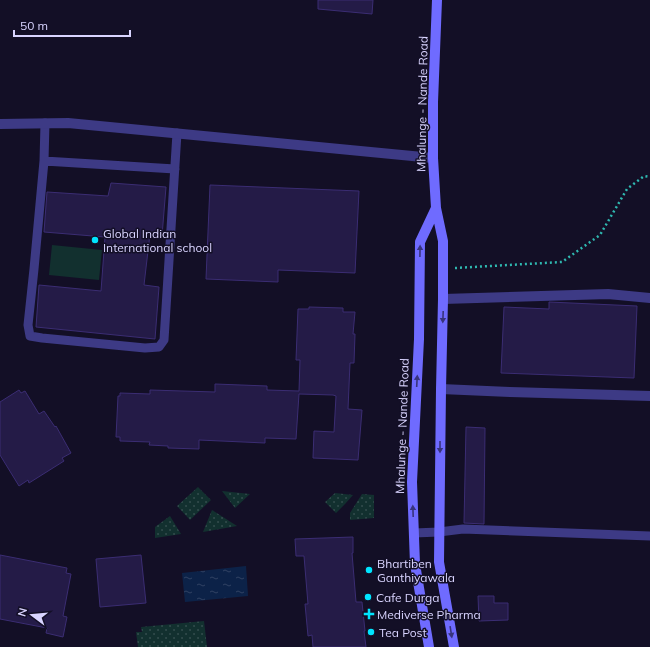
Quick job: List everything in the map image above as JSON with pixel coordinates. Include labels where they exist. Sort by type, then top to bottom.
[{"type":"main road","name":"Mhalunge - Nande Road","points":[[437,0],[432,158],[436,208],[443,241],[439,532],[440,562],[454,647]]},
{"type":"main road","name":"Mhalunge - Nande Road","points":[[429,647],[415,564],[412,482],[419,339],[420,242],[436,208]]},
{"type":"street","points":[[0,124],[45,122],[68,123],[432,158]]},
{"type":"street","points":[[443,299],[608,294],[650,298]]},
{"type":"street","points":[[441,389],[518,393],[650,396]]},
{"type":"lane","points":[[45,122],[44,161],[28,325],[30,336],[145,348],[159,347],[164,340],[177,133]]},
{"type":"lane","points":[[44,161],[175,169]]},
{"type":"lane","points":[[414,533],[463,529],[650,536]]},
{"type":"path","points":[[443,269],[562,262],[600,235],[627,189],[644,176],[650,177]]},
{"type":"green space","points":[[52,245],[102,250],[99,280],[49,275]]},
{"type":"green space","points":[[198,487],[211,500],[190,520],[177,506]]},
{"type":"green space","points":[[222,491],[250,494],[235,508]]},
{"type":"green space","points":[[335,493],[353,495],[336,513],[325,502]]},
{"type":"green space","points":[[362,494],[374,495],[374,518],[350,520],[350,513]]},
{"type":"green space","points":[[212,510],[237,526],[203,532]]},
{"type":"green space","points":[[170,516],[181,534],[155,538],[155,527]]},
{"type":"green space","points":[[204,621],[207,647],[138,647],[136,632],[142,632],[141,627]]},
{"type":"water","points":[[246,566],[248,596],[185,602],[182,573]]},
{"type":"building","points":[[318,0],[373,0],[372,14],[318,9]]},
{"type":"building","points":[[111,183],[166,187],[162,236],[150,234],[144,285],[159,287],[155,339],[36,327],[39,285],[101,291],[105,237],[44,232],[47,192],[108,196]]},
{"type":"building","points":[[210,185],[359,191],[355,273],[278,270],[278,282],[206,279]]},
{"type":"building","points":[[549,302],[637,306],[634,378],[501,373],[504,307],[549,309]]},
{"type":"building","points":[[309,307],[343,308],[343,312],[355,312],[353,334],[355,334],[354,363],[350,363],[348,409],[362,410],[358,460],[313,458],[314,431],[334,432],[336,396],[333,395],[299,394],[296,439],[265,438],[265,443],[199,440],[199,449],[168,448],[168,446],[149,445],[150,442],[120,441],[120,437],[116,437],[118,396],[120,396],[120,393],[150,394],[150,390],[215,392],[215,384],[267,386],[267,390],[299,391],[300,360],[296,360],[298,309],[309,309]]},
{"type":"building","points":[[19,390],[21,393],[25,391],[39,414],[44,411],[55,427],[56,426],[71,453],[62,458],[64,461],[29,483],[28,480],[19,486],[0,455],[0,402]]},
{"type":"building","points":[[466,427],[485,428],[484,524],[464,523]]},
{"type":"building","points":[[353,537],[352,553],[356,602],[362,602],[366,647],[313,647],[312,635],[308,636],[305,604],[308,604],[304,556],[296,556],[295,539]]},
{"type":"building","points":[[0,555],[67,568],[66,573],[71,574],[63,616],[67,617],[63,637],[46,633],[47,628],[0,619]]},
{"type":"building","points":[[141,555],[146,603],[100,607],[96,559]]},
{"type":"building","points":[[478,596],[494,596],[494,603],[508,603],[508,620],[479,621]]},
{"type":"place","name":"Global Indian International school","points":[[95,240]]},
{"type":"place","name":"Bhartiben Ganthiyawala","points":[[369,570]]},
{"type":"place","name":"Cafe Durga","points":[[368,597]]},
{"type":"place","name":"Mediverse Pharma","points":[[369,614]]},
{"type":"place","name":"Tea Post","points":[[371,632]]}]
